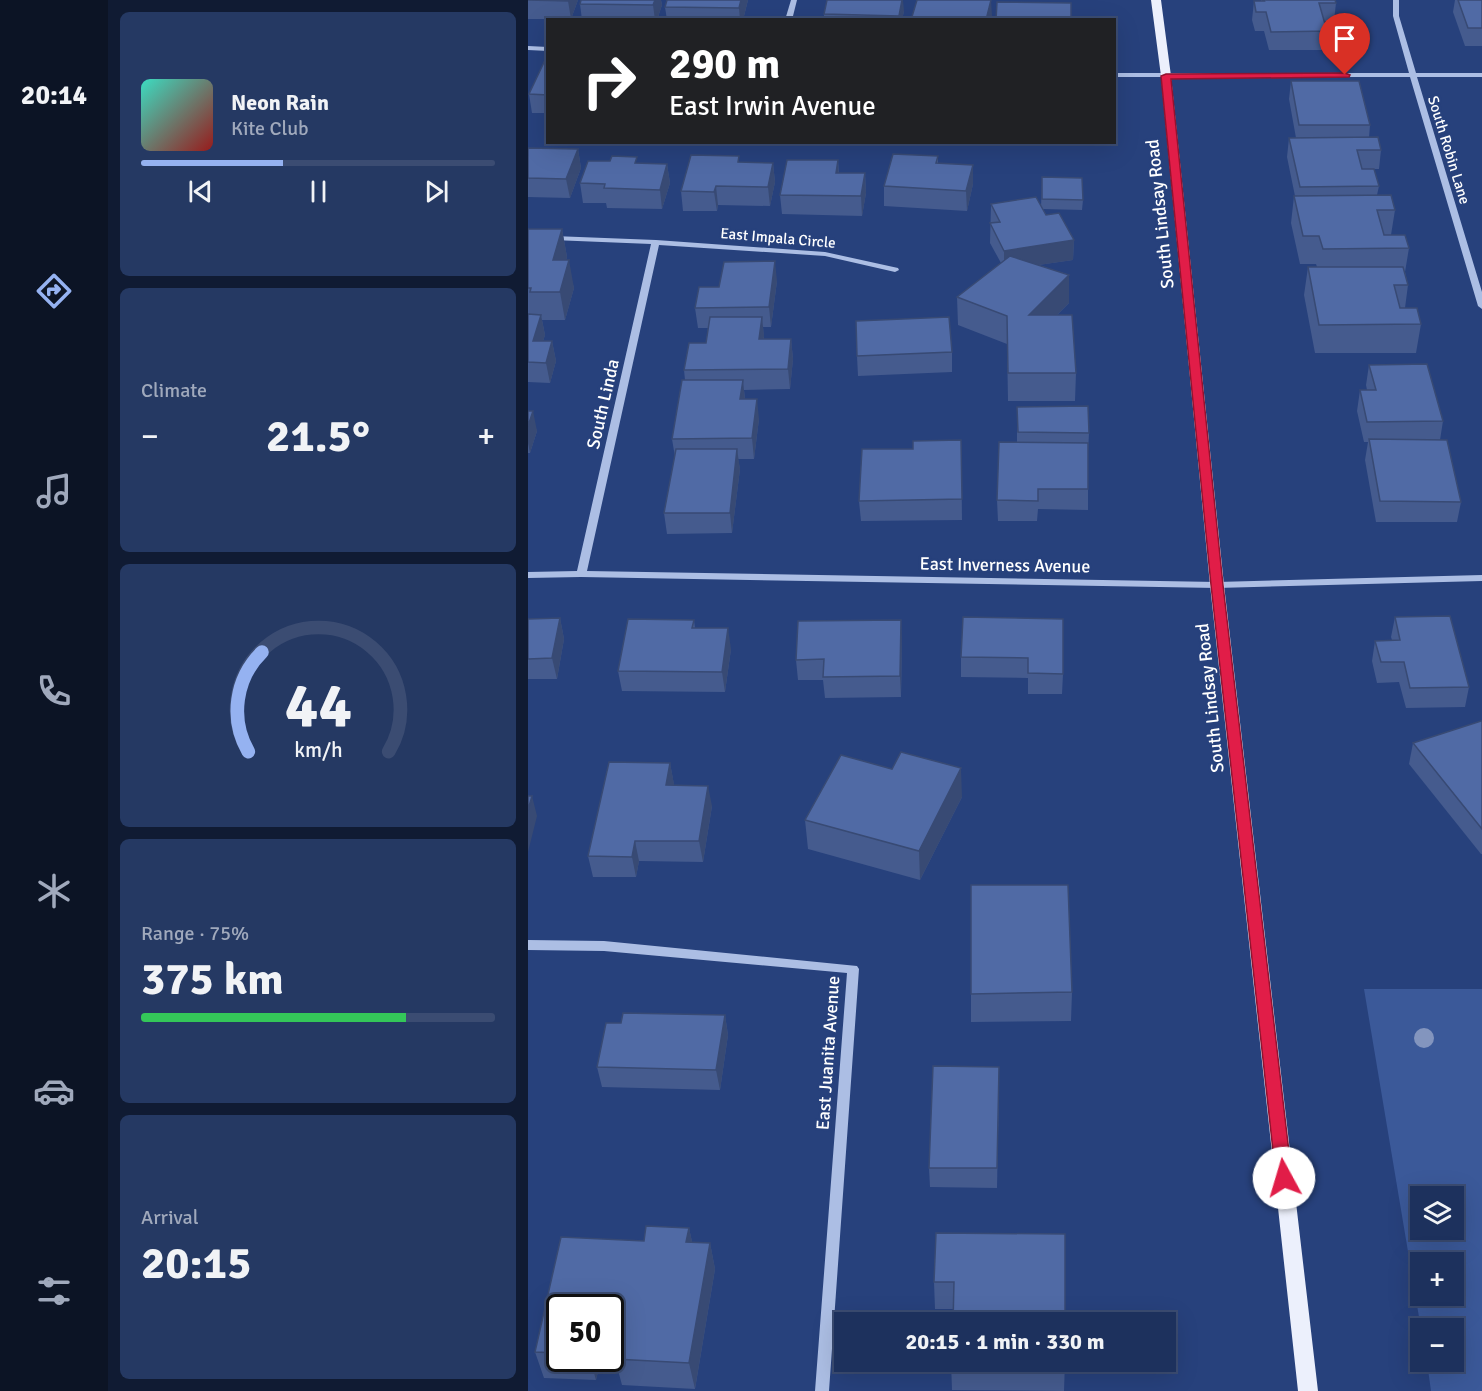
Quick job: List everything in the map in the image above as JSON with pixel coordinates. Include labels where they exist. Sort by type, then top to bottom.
[{"type":"main road","name":"South Lindsay Road","points":[[1156,0],[1166,76],[1217,585],[1308,1391]]},
{"type":"street","points":[[789,18],[794,0]]},
{"type":"street","name":"South Robin Lane","points":[[1395,0],[1396,16],[1482,306]]},
{"type":"street","points":[[528,48],[546,48]]},
{"type":"street","points":[[1116,75],[1482,75]]},
{"type":"street","name":"East Impala Circle","points":[[528,237],[656,242],[825,254],[895,270]]},
{"type":"street","name":"South Linda","points":[[581,574],[656,242]]},
{"type":"street","name":"East Inverness Avenue","points":[[528,575],[1217,585],[1482,578]]},
{"type":"street","name":"East Juanita Avenue","points":[[528,945],[604,946],[853,969],[822,1391]]},
{"type":"shaded area","points":[[1364,989],[1482,989],[1482,1391],[1431,1391],[1428,1372],[1464,1372],[1464,1318],[1419,1318],[1417,1306],[1464,1306],[1464,1252],[1410,1252],[1410,1263]]},
{"type":"building","points":[[581,0],[655,0],[653,5],[580,4]]},
{"type":"building","points":[[667,0],[741,0],[739,8],[665,7]]},
{"type":"building","points":[[827,0],[902,0],[899,16],[824,14]]},
{"type":"building","points":[[917,0],[991,0],[986,18],[912,18]]},
{"type":"building","points":[[1335,0],[1336,3],[1319,3],[1327,31],[1271,32],[1266,12],[1256,12],[1254,1]]},
{"type":"building","points":[[1458,0],[1482,0],[1482,28],[1468,28]]},
{"type":"building","points":[[997,2],[1071,3],[1071,18],[996,18]]},
{"type":"building","points":[[546,58],[546,95],[529,94]]},
{"type":"building","points":[[1291,81],[1359,81],[1370,125],[1299,125]]},
{"type":"building","points":[[1378,137],[1381,150],[1357,150],[1362,169],[1374,169],[1379,186],[1300,187],[1289,138]]},
{"type":"building","points":[[528,148],[578,149],[566,179],[528,178]]},
{"type":"building","points":[[893,154],[938,156],[936,163],[973,165],[966,191],[884,186]]},
{"type":"building","points":[[691,155],[739,156],[738,162],[773,163],[768,187],[716,186],[714,192],[681,191]]},
{"type":"building","points":[[612,156],[637,157],[635,163],[667,164],[660,190],[604,188],[605,184],[580,183],[588,161],[610,161]]},
{"type":"building","points":[[787,160],[838,160],[836,173],[865,173],[861,196],[780,195]]},
{"type":"building","points":[[1042,177],[1082,178],[1083,200],[1042,199]]},
{"type":"building","points":[[1391,195],[1395,210],[1377,210],[1384,235],[1405,235],[1409,248],[1323,249],[1319,236],[1303,236],[1294,196]]},
{"type":"building","points":[[1036,197],[1046,215],[1059,213],[1074,240],[1004,251],[990,223],[1000,222],[991,204]]},
{"type":"building","points":[[528,229],[562,229],[553,260],[569,260],[560,292],[530,292],[531,288],[528,288]]},
{"type":"building","points":[[1010,256],[1069,275],[1029,315],[1072,315],[1076,373],[1008,373],[1007,316],[957,297]]},
{"type":"building","points":[[775,261],[769,307],[695,308],[699,287],[719,287],[724,262]]},
{"type":"building","points":[[1308,267],[1403,267],[1408,285],[1394,285],[1400,308],[1417,308],[1421,324],[1319,325]]},
{"type":"building","points":[[528,314],[541,315],[533,341],[552,341],[546,363],[528,362]]},
{"type":"building","points":[[710,317],[762,317],[759,339],[791,339],[788,369],[684,370],[689,343],[706,343]]},
{"type":"building","points":[[949,317],[952,352],[857,356],[856,321]]},
{"type":"building","points":[[1427,364],[1443,421],[1367,422],[1360,390],[1376,390],[1369,365]]},
{"type":"building","points":[[682,380],[743,380],[740,399],[757,399],[752,438],[672,439]]},
{"type":"building","points":[[1088,406],[1089,433],[1018,432],[1017,407]]},
{"type":"building","points":[[528,411],[533,411],[528,426]]},
{"type":"building","points":[[1369,439],[1447,440],[1461,502],[1380,501]]},
{"type":"building","points":[[961,440],[962,499],[859,501],[862,449],[913,449],[913,441]]},
{"type":"building","points":[[999,442],[1088,443],[1088,489],[1038,489],[1038,501],[997,500]]},
{"type":"building","points":[[676,449],[737,449],[730,513],[664,513]]},
{"type":"building","points":[[1450,616],[1469,687],[1410,688],[1404,662],[1381,662],[1375,641],[1400,640],[1395,617]]},
{"type":"building","points":[[963,617],[1063,619],[1063,674],[1028,673],[1028,658],[961,657]]},
{"type":"building","points":[[560,618],[552,658],[528,659],[528,619]]},
{"type":"building","points":[[628,619],[694,620],[692,628],[728,628],[722,672],[618,671]]},
{"type":"building","points":[[901,620],[900,676],[823,677],[824,659],[796,660],[798,621]]},
{"type":"building","points":[[1482,721],[1482,829],[1413,743]]},
{"type":"building","points":[[901,752],[961,768],[919,851],[805,820],[841,755],[892,769]]},
{"type":"building","points":[[609,762],[670,763],[666,785],[708,786],[699,841],[635,841],[632,857],[588,856]]},
{"type":"building","points":[[528,796],[532,796],[528,810]]},
{"type":"building","points":[[971,885],[1068,885],[1072,992],[971,994]]},
{"type":"building","points":[[623,1013],[725,1015],[716,1070],[597,1067],[606,1023],[621,1023]]},
{"type":"building","points":[[933,1066],[999,1067],[997,1168],[929,1168]]},
{"type":"building","points":[[646,1226],[689,1228],[686,1242],[710,1243],[689,1363],[624,1359],[624,1294],[548,1294],[561,1237],[644,1241]]},
{"type":"building","points":[[936,1233],[1065,1234],[1065,1312],[953,1312],[954,1282],[934,1282]]},
{"type":"building","points":[[546,1303],[546,1352],[535,1352]]},
{"type":"route","points":[[1284,1178],[1217,585],[1166,76],[1345,75]]}]
